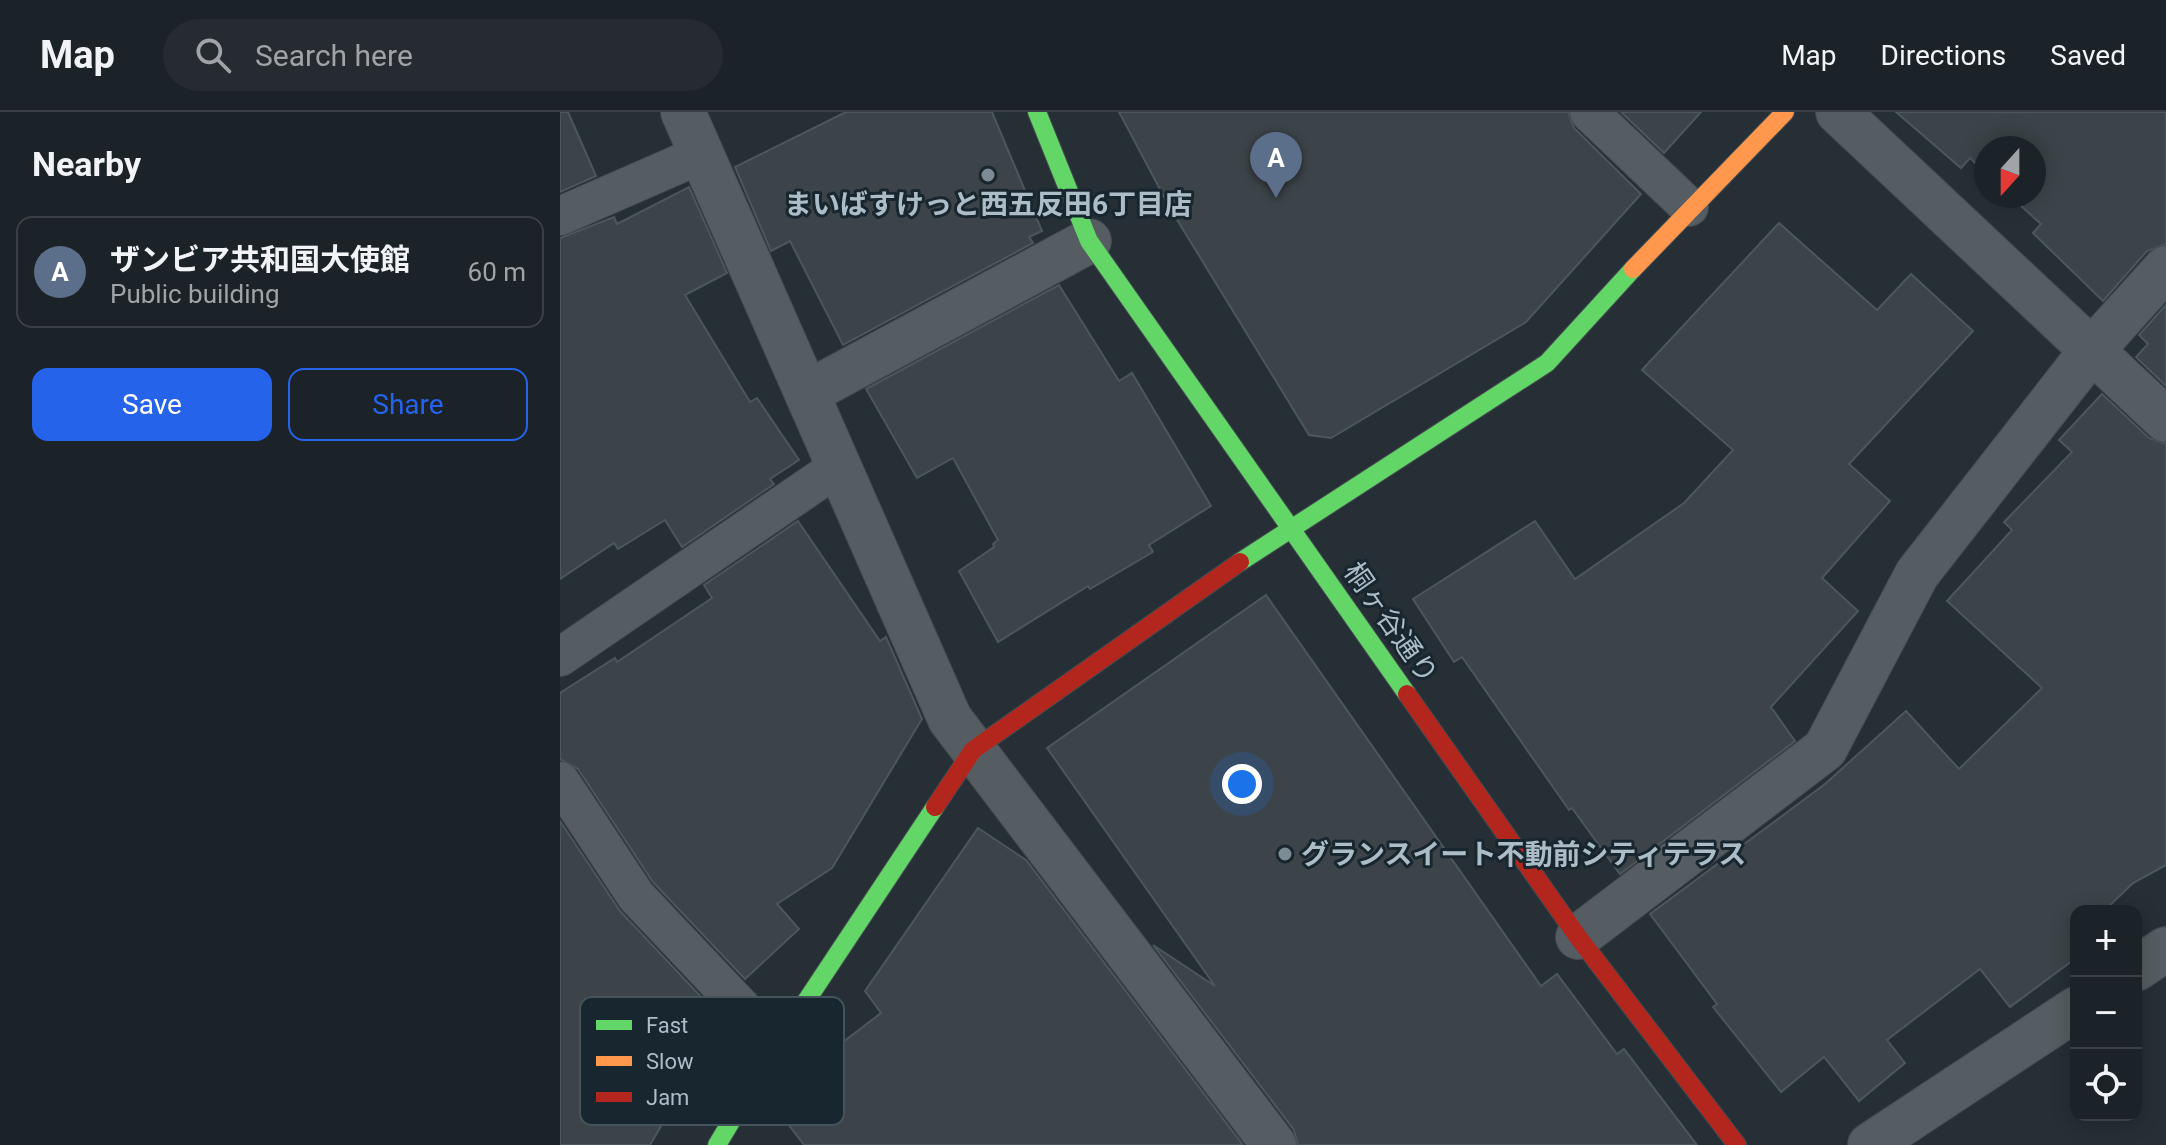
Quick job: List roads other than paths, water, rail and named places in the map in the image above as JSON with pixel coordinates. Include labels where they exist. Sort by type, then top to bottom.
[{"type":"street","points":[[683,112],[950,719],[1274,1145]]},
{"type":"street","name":"桐ヶ谷通り","points":[[1037,112],[1089,241],[1578,937],[1737,1145]]},
{"type":"street","points":[[809,997],[973,750],[1289,528],[1547,363],[1689,207],[1785,112]]},
{"type":"street","points":[[1838,112],[2166,420]]},
{"type":"street","points":[[807,393],[1089,241]]},
{"type":"street","points":[[1578,937],[1825,749],[1917,574],[2092,350],[2166,268]]},
{"type":"street","points":[[1870,1145],[2070,1013]]},
{"type":"street","points":[[717,1145],[729,1125]]},
{"type":"lane","points":[[1589,112],[1689,207]]},
{"type":"lane","points":[[560,216],[702,154]]},
{"type":"lane","points":[[560,657],[838,467]]},
{"type":"lane","points":[[560,781],[636,896],[732,997]]},
{"type":"place","name":"まいばすけっと西五反田6丁目店","points":[[988,175]]},
{"type":"place","name":"ザンビア共和国大使館","points":[[1276,198]]},
{"type":"place","name":"グランスイート不動前シティテラス","points":[[1285,854]]}]
